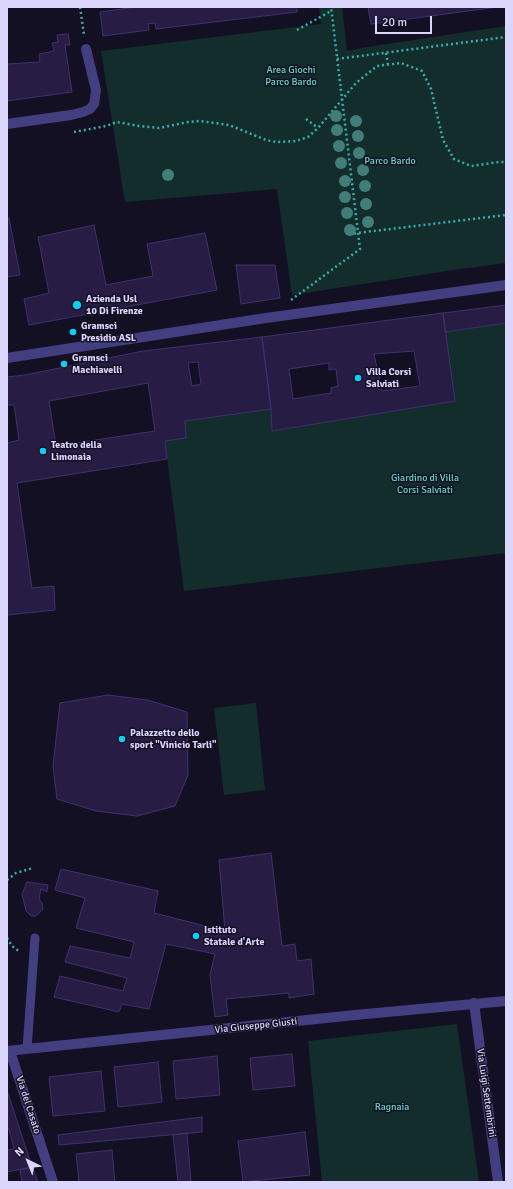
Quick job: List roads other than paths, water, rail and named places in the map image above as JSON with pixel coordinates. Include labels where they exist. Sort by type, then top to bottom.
[{"type":"street","points":[[7,124],[71,115],[90,109],[96,98],[96,90],[86,49]]},
{"type":"street","points":[[7,358],[266,318],[506,285]]},
{"type":"street","name":"Via Giuseppe Giusti","points":[[8,1051],[474,1003],[506,1001]]},
{"type":"street","name":"Via Luigi Settembrini","points":[[474,1003],[498,1182]]},
{"type":"street","name":"Via del Casato","points":[[8,1051],[53,1182]]},
{"type":"lane","points":[[27,1049],[35,938]]},
{"type":"place","name":"Azienda Usl 10 Di Firenze","points":[[77,305]]},
{"type":"place","name":"Gramsci Presidio ASL","points":[[73,332]]},
{"type":"place","name":"Gramsci Machiavelli","points":[[64,364]]},
{"type":"place","name":"Villa Corsi Salviati","points":[[358,378]]},
{"type":"place","name":"Teatro della Limonaia","points":[[43,451]]},
{"type":"place","name":"Palazzetto dello sport \"Vinicio Tarli\"","points":[[122,739]]},
{"type":"place","name":"Istituto Statale d'Arte","points":[[196,936]]},
{"type":"park label","name":"Area Giochi Parco Bardo","points":[[291,76]]},
{"type":"park label","name":"Parco Bardo","points":[[390,161]]},
{"type":"park label","name":"Giardino di Villa Corsi Salviati","points":[[425,484]]},
{"type":"park label","name":"Ragnaia","points":[[392,1107]]}]
